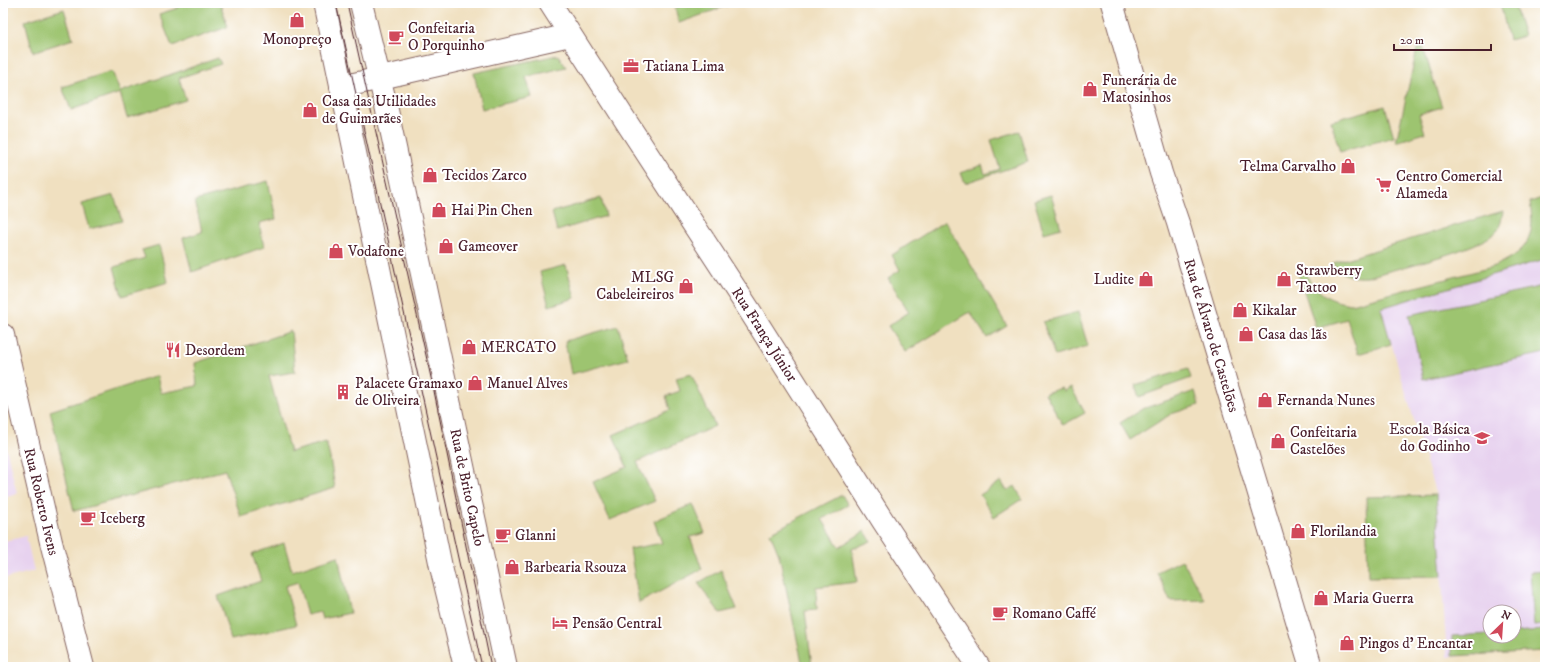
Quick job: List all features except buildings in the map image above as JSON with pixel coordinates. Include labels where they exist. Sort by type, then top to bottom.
[{"type":"street","points":[[324,3],[441,567],[465,667]]},
{"type":"street","name":"Rua de Brito Capelo","points":[[361,3],[380,78],[506,667]]},
{"type":"street","name":"Rua França Júnior","points":[[550,3],[748,308],[883,521],[979,667]]},
{"type":"street","name":"Rua de Álvaro de Castelões","points":[[1112,3],[1161,173],[1178,223],[1311,667]]},
{"type":"street","points":[[341,87],[570,35]]},
{"type":"street","name":"Rua Roberto Ivens","points":[[3,335],[51,542],[82,667]]},
{"type":"shaded area","name":"Escola Básica do Godinho","points":[[1545,259],[1545,651],[1447,657],[1436,495],[1381,308]]},
{"type":"shaded area","points":[[3,435],[17,494],[3,498]]},
{"type":"shaded area","points":[[26,536],[34,571],[3,579],[3,542]]},
{"type":"green space","points":[[176,3],[220,3],[228,27],[172,46],[159,14],[178,8]]},
{"type":"green space","points":[[689,3],[735,3],[679,23],[675,8]]},
{"type":"green space","points":[[1500,3],[1514,3],[1524,36],[1509,40]]},
{"type":"green space","points":[[64,9],[73,39],[33,52],[25,21]]},
{"type":"green space","points":[[1423,47],[1442,107],[1419,114],[1425,133],[1396,142],[1417,49]]},
{"type":"green space","points":[[558,55],[566,67],[526,77],[532,97],[482,109],[474,73]]},
{"type":"green space","points":[[218,58],[221,64],[179,78],[186,100],[127,118],[120,93],[71,110],[62,87],[112,71],[120,92]]},
{"type":"green space","points":[[1385,106],[1394,137],[1340,152],[1331,121]]},
{"type":"green space","points":[[1019,131],[1028,162],[965,183],[961,173],[982,165],[985,174],[1000,169],[991,140]]},
{"type":"green space","points":[[268,181],[276,219],[259,223],[264,247],[192,272],[183,238],[202,232],[195,201]]},
{"type":"green space","points":[[114,195],[122,221],[89,229],[82,204]]},
{"type":"green space","points":[[1051,195],[1061,228],[1044,233],[1034,200]]},
{"type":"green space","points":[[1545,197],[1545,259],[1381,308],[1391,344],[1358,354],[1347,319],[1316,328],[1298,273],[1303,270],[1312,284],[1322,294],[1343,303],[1351,304],[1492,267],[1514,256],[1521,250],[1530,235],[1532,226],[1530,202]]},
{"type":"green space","points":[[601,198],[606,216],[557,231],[552,212]]},
{"type":"green space","points":[[1503,211],[1497,231],[1488,238],[1474,245],[1437,258],[1368,277],[1348,275],[1340,271],[1333,263]]},
{"type":"green space","points":[[945,221],[1007,326],[987,338],[970,312],[905,352],[888,326],[909,312],[888,278],[900,270],[892,255]]},
{"type":"green space","points":[[159,245],[168,282],[122,296],[114,267],[145,258],[142,250]]},
{"type":"green space","points":[[566,265],[575,298],[549,306],[540,272]]},
{"type":"green space","points":[[1543,286],[1545,297],[1545,353],[1423,379],[1409,315]]},
{"type":"green space","points":[[1078,312],[1088,346],[1055,356],[1043,322]]},
{"type":"green space","points":[[618,326],[628,359],[571,374],[565,341]]},
{"type":"green space","points":[[291,331],[295,372],[269,376],[290,452],[326,442],[335,488],[241,517],[225,470],[74,511],[50,411],[157,376],[161,393],[197,386],[195,363]]},
{"type":"green space","points":[[1188,369],[1191,378],[1139,397],[1135,385]]},
{"type":"green space","points":[[691,374],[715,426],[637,462],[655,501],[610,520],[593,482],[627,467],[613,435],[670,410],[666,396],[680,391],[676,378]]},
{"type":"green space","points":[[1071,387],[1085,413],[1063,425],[1045,393],[1062,388],[1064,391]]},
{"type":"green space","points":[[1195,391],[1199,405],[1171,414],[1130,440],[1120,423],[1142,409]]},
{"type":"green space","points":[[1001,481],[1007,491],[1015,486],[1022,499],[994,517],[980,495]]},
{"type":"green space","points":[[842,495],[848,505],[822,519],[839,547],[865,531],[871,541],[852,549],[857,582],[816,587],[817,610],[805,611],[812,667],[803,667],[779,555],[770,533]]},
{"type":"green space","points":[[1436,495],[1442,576],[1368,577],[1366,497]]},
{"type":"green space","points":[[693,504],[705,533],[690,537],[702,569],[639,603],[630,549],[662,543],[654,521]]},
{"type":"green space","points":[[284,543],[292,571],[338,556],[350,613],[322,619],[320,612],[307,615],[298,582],[285,586],[296,625],[231,640],[218,596],[261,581],[252,554]]},
{"type":"green space","points":[[1182,560],[1205,600],[1170,601],[1157,572]]},
{"type":"green space","points":[[721,570],[737,609],[720,613],[698,583]]},
{"type":"green space","points":[[1545,571],[1545,625],[1534,626],[1530,572]]},
{"type":"green space","points":[[1545,630],[1545,651],[1452,656],[1452,636],[1482,634],[1482,644],[1522,644],[1522,631]]},
{"type":"tram line","points":[[336,3],[482,667]]},
{"type":"tram line","points":[[347,3],[434,391],[491,667]]},
{"type":"place","name":"Monopreço","points":[[297,20]]},
{"type":"place","name":"Confeitaria O Porquinho","points":[[396,37]]},
{"type":"place","name":"Tatiana Lima","points":[[631,66]]},
{"type":"place","name":"Funerária de Matosinhos","points":[[1090,89]]},
{"type":"place","name":"Casa das Utilidades de Guimarães","points":[[310,110]]},
{"type":"place","name":"Telma Carvalho","points":[[1348,166]]},
{"type":"place","name":"Tecidos Zarco","points":[[430,175]]},
{"type":"place","name":"Centro Comercial Alameda","points":[[1384,185]]},
{"type":"place","name":"Hai Pin Chen","points":[[439,210]]},
{"type":"place","name":"Gameover","points":[[446,246]]},
{"type":"place","name":"Vodafone","points":[[336,251]]},
{"type":"place","name":"Ludite","points":[[1146,279]]},
{"type":"place","name":"Strawberry Tattoo","points":[[1284,279]]},
{"type":"place","name":"MLSG Cabeleireiros","points":[[686,286]]},
{"type":"place","name":"Kikalar","points":[[1240,310]]},
{"type":"place","name":"Casa das lãs","points":[[1246,334]]},
{"type":"place","name":"MERCATO","points":[[469,347]]},
{"type":"place","name":"Desordem","points":[[173,350]]},
{"type":"place","name":"Manuel Alves","points":[[475,383]]},
{"type":"place","name":"Palacete Gramaxo de Oliveira","points":[[343,392]]},
{"type":"place","name":"Fernanda Nunes","points":[[1265,400]]},
{"type":"place","name":"Escola Básica do Godinho","points":[[1482,438]]},
{"type":"place","name":"Confeitaria Castelões","points":[[1278,441]]},
{"type":"place","name":"Iceberg","points":[[88,518]]},
{"type":"place","name":"Florilandia","points":[[1298,531]]},
{"type":"place","name":"Glanni","points":[[503,535]]},
{"type":"place","name":"Barbearia Rsouza","points":[[512,567]]},
{"type":"place","name":"Maria Guerra","points":[[1321,598]]},
{"type":"place","name":"Romano Caffé","points":[[1000,613]]},
{"type":"place","name":"Pensão Central","points":[[560,623]]},
{"type":"place","name":"Pingos d' Encantar","points":[[1347,643]]}]
